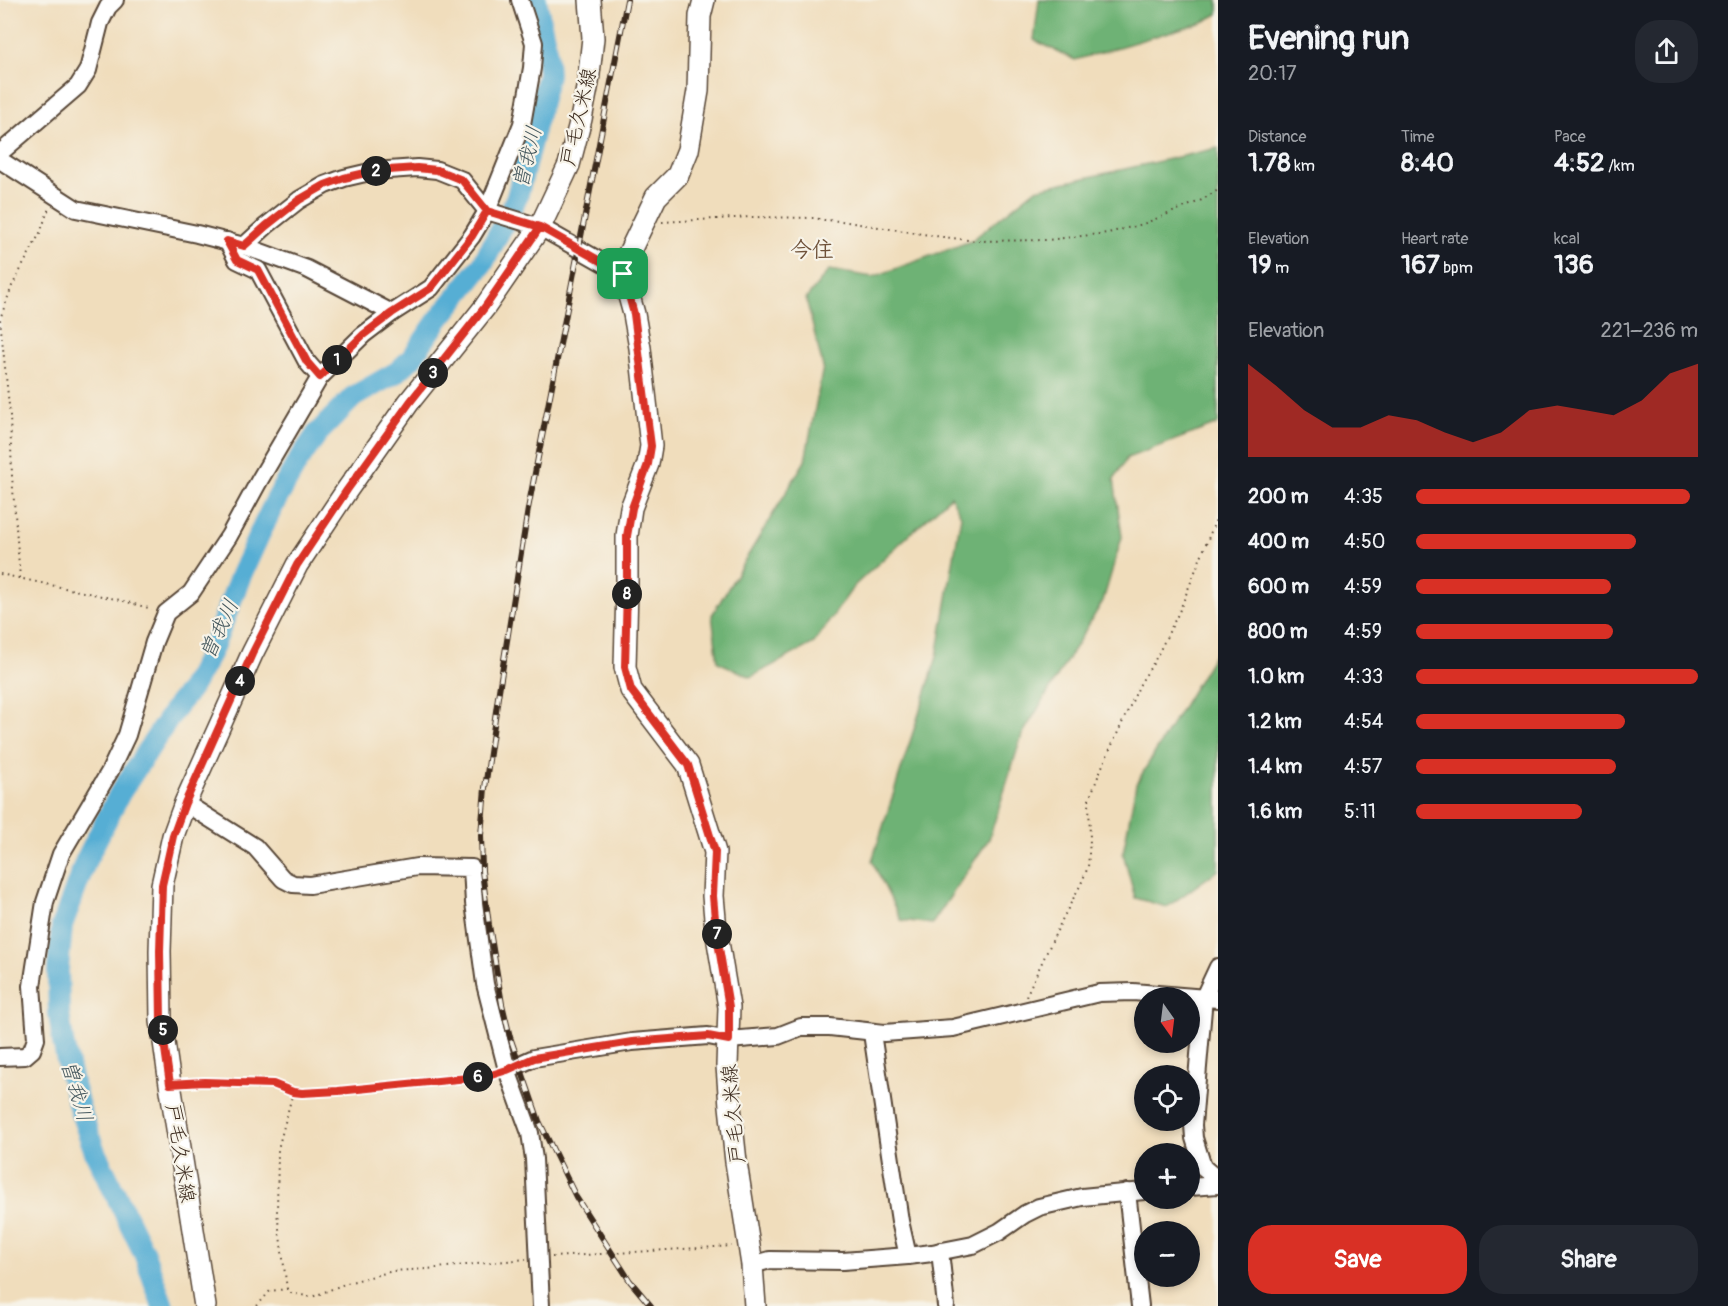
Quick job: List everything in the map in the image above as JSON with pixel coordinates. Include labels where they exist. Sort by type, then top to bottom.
[{"type":"main road","name":"戸毛久米線","points":[[205,1306],[161,1021],[162,885],[173,836],[185,803],[252,654],[297,565],[388,431],[485,307],[540,227],[569,165],[581,119],[593,38],[590,0]]},
{"type":"main road","points":[[623,274],[628,255],[656,197],[678,176],[688,150],[698,91],[700,15],[704,0]]},
{"type":"main road","name":"戸毛久米線","points":[[623,274],[636,325],[651,446],[648,464],[632,508],[627,536],[625,667],[631,690],[688,765],[715,852],[713,896],[716,930],[729,1007],[727,1065],[730,1106],[752,1265],[754,1306]]},
{"type":"street","points":[[0,153],[78,86],[88,69],[100,23],[108,7],[115,0]]},
{"type":"street","points":[[0,1057],[25,1056],[32,1050],[36,1039],[32,987],[45,902],[61,854],[110,771],[127,735],[154,642],[166,613],[192,592],[229,536],[320,377],[363,335],[431,288],[472,236],[487,211],[522,124],[532,68],[534,43],[520,0]]},
{"type":"street","points":[[0,160],[76,209],[244,246],[308,269],[392,313]]},
{"type":"street","points":[[244,246],[299,200],[325,185],[374,171],[417,168],[437,170],[462,180],[487,211],[540,227],[623,274]]},
{"type":"street","points":[[227,241],[237,260],[258,270],[307,362],[320,377]]},
{"type":"street","points":[[185,803],[255,847],[283,879],[293,884],[310,885],[417,867],[472,868],[474,903],[485,984],[507,1070],[531,1132],[541,1306]]},
{"type":"street","points":[[1218,967],[1211,998],[1193,1131],[1197,1153],[1203,1167],[1218,1180]]},
{"type":"street","points":[[507,1070],[534,1058],[632,1042],[708,1036],[729,1040],[778,1036],[801,1027],[831,1027],[872,1033],[953,1028],[1099,993],[1133,992],[1211,998]]},
{"type":"street","points":[[872,1033],[900,1221],[908,1256]]},
{"type":"street","points":[[1200,1186],[1218,1185]]},
{"type":"street","points":[[1127,1192],[1140,1306]]},
{"type":"street","points":[[752,1265],[770,1260],[843,1261],[908,1256],[973,1245],[1039,1207],[1082,1197],[1134,1192]]},
{"type":"street","points":[[940,1251],[946,1306]]},
{"type":"path","points":[[643,223],[751,217],[814,218],[976,241],[1047,240],[1108,233],[1143,224],[1200,201],[1218,190]]},
{"type":"path","points":[[20,578],[10,415],[0,319],[12,286],[40,233],[54,194]]},
{"type":"path","points":[[1019,1012],[1063,918],[1082,884],[1088,867],[1089,800],[1101,769],[1141,681],[1154,662],[1179,612],[1218,514]]},
{"type":"path","points":[[0,574],[120,600],[166,613]]},
{"type":"path","points":[[170,1084],[204,1082],[273,1084],[293,1092],[338,1091],[488,1076],[507,1070]]},
{"type":"path","points":[[293,1092],[278,1149],[277,1213],[287,1289],[291,1293],[312,1297],[347,1283],[393,1271],[539,1258],[738,1246],[749,1241]]},
{"type":"path","points":[[257,1306],[270,1291],[287,1289]]},
{"type":"green space","points":[[1039,0],[1218,0],[1218,14],[1203,22],[1075,60],[1034,40]]},
{"type":"green space","points":[[1218,148],[1218,424],[1127,458],[1114,479],[1122,537],[1103,601],[1022,735],[989,839],[932,924],[901,920],[872,861],[937,657],[961,516],[951,496],[854,586],[814,643],[751,677],[718,662],[712,615],[805,461],[823,367],[806,299],[829,270],[873,277],[971,241],[1036,189]]},
{"type":"green space","points":[[1218,648],[1218,870],[1167,907],[1135,898],[1123,853],[1136,784]]},
{"type":"waterway","name":"曽我川","points":[[163,1306],[144,1253],[95,1152],[70,1074],[59,1013],[58,970],[62,926],[86,860],[120,793],[178,704],[190,690],[212,650],[259,535],[297,463],[317,434],[353,397],[397,372],[411,359],[438,320],[482,265],[503,225],[517,197],[548,74],[546,48],[536,0]]},
{"type":"railway","points":[[627,0],[528,509],[498,697],[481,835],[482,871],[502,1004],[510,1037],[539,1121],[576,1197],[630,1281],[651,1306]]},
{"type":"district","name":"今住","points":[[812,249]]},
{"type":"route","points":[[623,274],[540,227],[487,211],[472,236],[431,288],[363,335],[320,377],[307,362],[258,270],[237,260],[227,241],[244,246],[299,200],[325,185],[374,171],[417,168],[437,170],[462,180],[487,211],[540,227],[485,307],[410,402],[297,565],[252,654],[185,803],[173,836],[162,885],[161,1021],[170,1084],[204,1082],[273,1084],[302,1093],[338,1091],[488,1076],[534,1058],[632,1042],[708,1036],[729,1040],[729,1007],[716,930],[713,896],[715,852],[688,765],[631,690],[625,667],[627,536],[632,508],[648,464],[651,446],[640,348],[623,274]]}]
